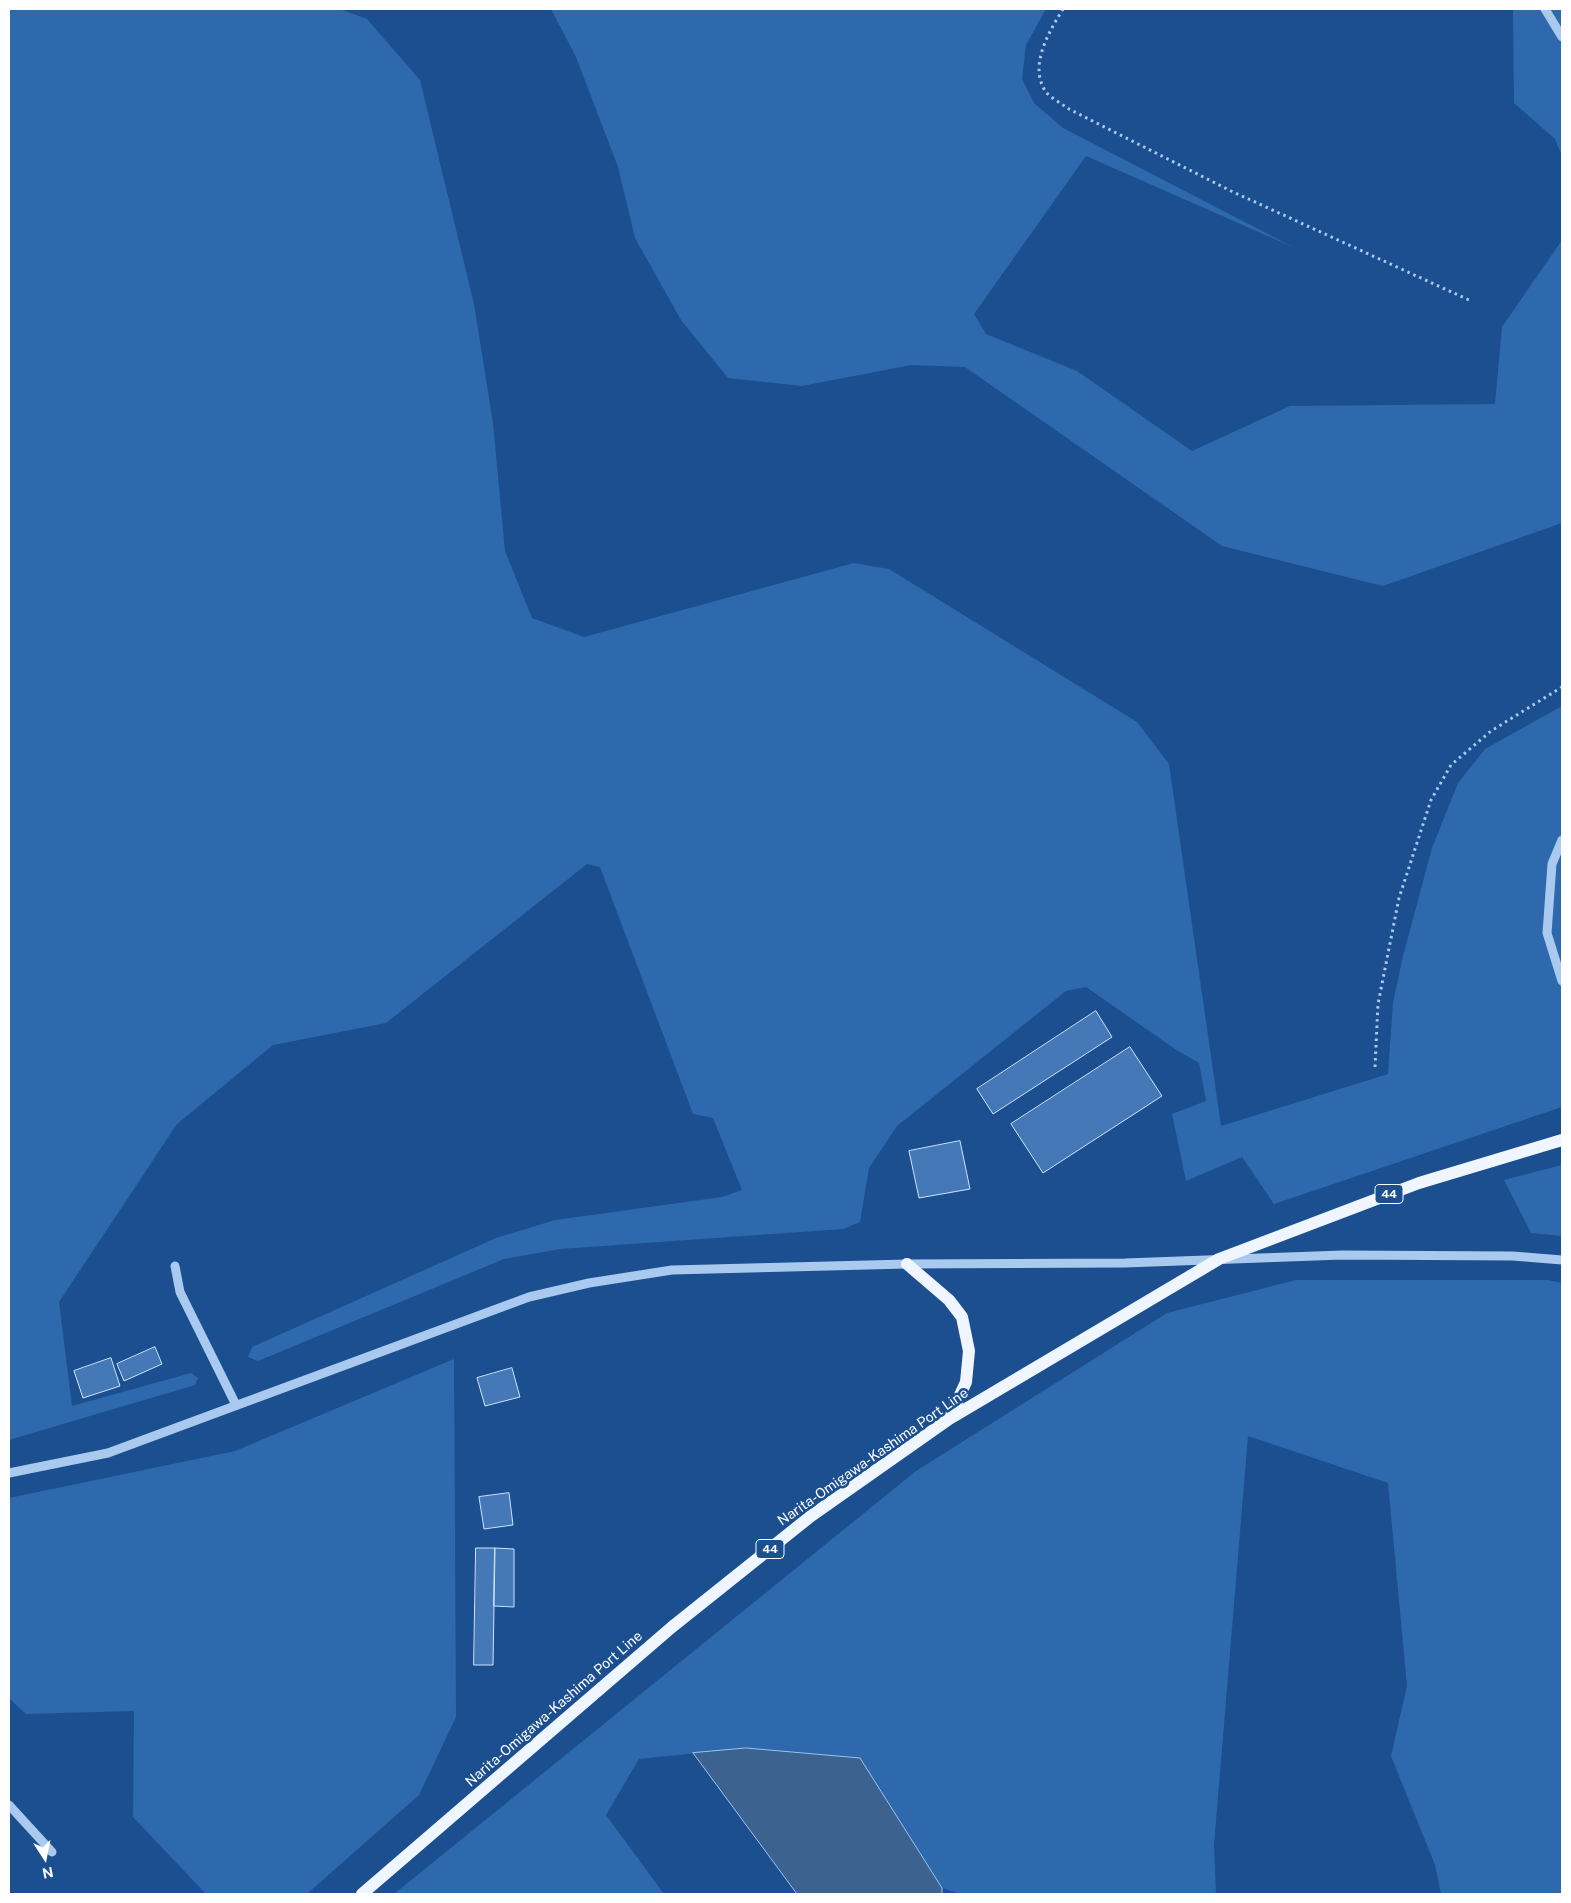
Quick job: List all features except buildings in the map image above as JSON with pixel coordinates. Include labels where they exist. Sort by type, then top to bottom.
[{"type":"main road","name":"Narita-Omigawa-Kashima Port Line","points":[[362,1894],[672,1626],[811,1516],[949,1419],[1219,1259],[1419,1182],[1562,1140]]},
{"type":"main road","points":[[907,1264],[950,1300],[962,1317],[969,1351],[966,1382],[949,1419]]},
{"type":"street","points":[[1545,9],[1562,37]]},
{"type":"street","points":[[1562,840],[1552,864],[1547,933],[1562,981]]},
{"type":"street","points":[[9,1473],[108,1453],[529,1297],[589,1283],[672,1270],[907,1264],[1125,1263],[1342,1255],[1513,1256],[1562,1260]]},
{"type":"street","points":[[175,1266],[180,1292],[236,1405]]},
{"type":"street","points":[[9,1805],[52,1852]]},
{"type":"path","points":[[1062,9],[1039,59],[1040,79],[1046,93],[1067,108],[1231,191],[1469,300]]},
{"type":"path","points":[[1375,1067],[1378,1004],[1399,898],[1431,800],[1451,765],[1491,732],[1562,687]]},
{"type":"shaded area","points":[[340,9],[367,19],[420,80],[474,304],[493,423],[505,551],[532,618],[584,637],[854,563],[889,569],[1137,722],[1169,764],[1221,1126],[1388,1074],[1393,1003],[1403,956],[1432,848],[1458,783],[1485,749],[1562,706],[1562,1107],[1274,1204],[1242,1157],[1186,1181],[1172,1114],[1206,1101],[1199,1063],[1175,1049],[1086,987],[1066,991],[897,1126],[869,1168],[860,1222],[843,1229],[560,1249],[504,1259],[258,1361],[248,1357],[252,1347],[496,1238],[555,1220],[722,1197],[742,1190],[713,1118],[693,1114],[600,867],[587,864],[386,1023],[273,1045],[177,1124],[59,1302],[72,1406],[191,1373],[198,1378],[195,1385],[9,1440],[9,10]]},
{"type":"shaded area","points":[[551,9],[1046,9],[1026,45],[1022,79],[1034,103],[1063,128],[1295,248],[1086,156],[974,314],[986,334],[1077,371],[1192,451],[1290,406],[1495,404],[1502,327],[1562,240],[1562,523],[1383,586],[1222,546],[965,367],[911,365],[802,386],[728,378],[681,320],[635,238],[618,167],[576,57]]},
{"type":"shaded area","points":[[1513,9],[1562,9],[1562,156],[1555,139],[1514,103]]},
{"type":"shaded area","points":[[1562,1165],[1562,1236],[1531,1233],[1504,1180]]},
{"type":"shaded area","points":[[1296,1280],[1548,1280],[1562,1283],[1562,1894],[1441,1894],[1435,1865],[1391,1756],[1407,1686],[1388,1483],[1248,1436],[1214,1845],[1216,1894],[960,1894],[942,1888],[860,1758],[746,1748],[639,1759],[606,1815],[664,1894],[394,1894],[916,1471],[1167,1313]]},
{"type":"shaded area","points":[[454,1359],[456,1717],[419,1795],[307,1894],[206,1894],[133,1817],[134,1711],[26,1714],[9,1698],[9,1498],[235,1451]]},
{"type":"shaded area","points":[[746,1748],[860,1758],[942,1888],[942,1894],[797,1894],[693,1753]]}]
